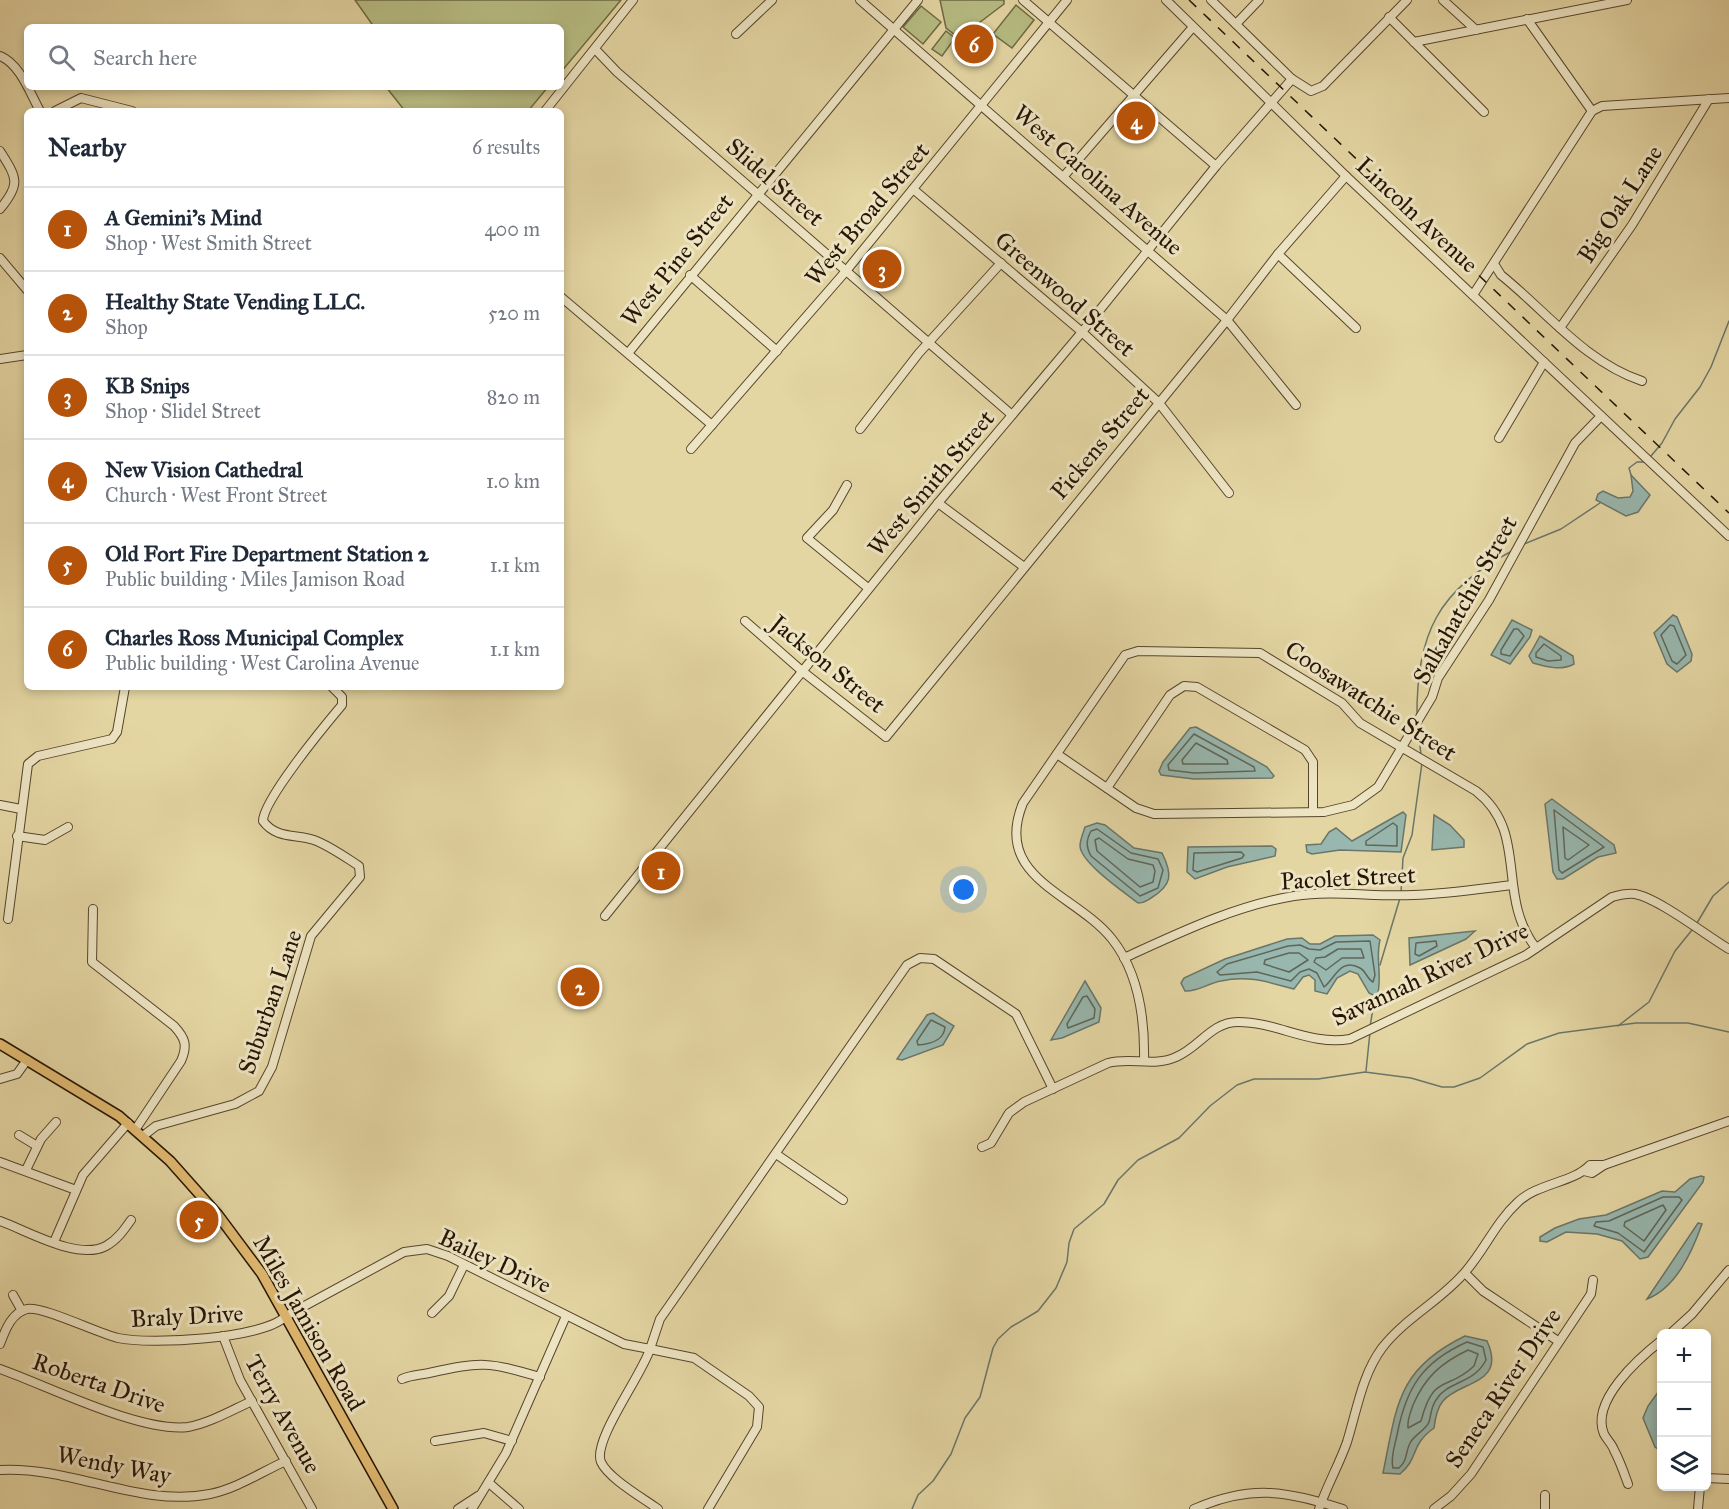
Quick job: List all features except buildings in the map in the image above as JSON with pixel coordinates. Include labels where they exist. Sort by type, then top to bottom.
[{"type":"main road","name":"Miles Jamison Road","points":[[0,1044],[95,1099],[135,1130],[229,1228],[262,1274],[393,1509]]},
{"type":"street","points":[[564,87],[633,0]]},
{"type":"street","points":[[736,34],[772,0]]},
{"type":"street","name":"West Carolina Avenue","points":[[860,0],[1227,320],[1296,405]]},
{"type":"street","name":"West Pine Street","points":[[629,352],[758,192],[918,0]]},
{"type":"street","points":[[1023,0],[1216,166]]},
{"type":"street","name":"West Broad Street","points":[[691,449],[846,271],[1067,0]]},
{"type":"street","name":"Lincoln Avenue","points":[[1166,0],[1346,176],[1729,536]]},
{"type":"street","points":[[1211,0],[1292,79],[1303,87],[1319,90],[1407,0]]},
{"type":"street","points":[[1236,24],[1259,0]]},
{"type":"street","points":[[1443,0],[1476,30]]},
{"type":"street","points":[[1414,42],[1627,0]]},
{"type":"street","points":[[1389,17],[1484,112]]},
{"type":"street","points":[[1527,19],[1592,111]]},
{"type":"street","points":[[1064,176],[1193,27]]},
{"type":"street","name":"Slidel Street","points":[[595,49],[617,72],[758,192],[1012,416]]},
{"type":"street","points":[[0,56],[11,63],[24,85]]},
{"type":"street","points":[[0,62],[11,63]]},
{"type":"street","name":"West Smith Street","points":[[605,916],[938,502],[1082,333],[1147,248],[1292,79]]},
{"type":"street","points":[[27,90],[38,108]]},
{"type":"street","points":[[547,108],[562,90]]},
{"type":"street","points":[[61,108],[81,98],[120,108]]},
{"type":"street","points":[[1473,295],[1592,111],[1602,106],[1729,98]]},
{"type":"street","name":"Big Oak Lane","points":[[1560,328],[1632,225],[1709,99]]},
{"type":"street","points":[[0,151],[13,172],[16,184],[12,195],[0,209]]},
{"type":"street","name":"Pickens Street","points":[[886,737],[1227,320],[1278,254],[1346,176]]},
{"type":"street","name":"Greenwood Street","points":[[913,189],[1082,333],[1159,403],[1229,493]]},
{"type":"street","points":[[1278,254],[1356,328]]},
{"type":"street","points":[[0,258],[24,286]]},
{"type":"street","points":[[860,429],[928,343],[1001,263]]},
{"type":"street","points":[[1494,264],[1501,275],[1560,328],[1614,369],[1642,381]]},
{"type":"street","points":[[690,275],[777,351]]},
{"type":"street","points":[[564,299],[629,352],[712,425]]},
{"type":"street","points":[[0,359],[24,355]]},
{"type":"street","points":[[1499,438],[1544,362]]},
{"type":"street","name":"Salkahatchie Street","points":[[1057,754],[1136,808],[1154,814],[1313,812],[1353,805],[1378,787],[1404,749],[1432,698],[1438,678],[1489,600],[1575,443],[1601,416]]},
{"type":"street","points":[[848,485],[833,510],[807,538],[868,588]]},
{"type":"street","points":[[938,502],[1024,567]]},
{"type":"street","name":"Jackson Street","points":[[745,621],[886,737]]},
{"type":"street","name":"Coosawatchie Street","points":[[1144,1060],[1143,1011],[1124,958],[1110,936],[1027,867],[1019,854],[1014,836],[1016,820],[1023,803],[1125,655],[1138,651],[1260,653],[1342,703],[1360,723],[1491,802],[1506,828],[1512,885],[1520,922],[1536,948]]},
{"type":"street","points":[[1107,788],[1170,695],[1184,686],[1197,687],[1305,750],[1313,762],[1313,812]]},
{"type":"street","points":[[8,919],[26,771],[34,758],[103,743],[116,736],[124,690]]},
{"type":"street","name":"Suburban Lane","points":[[135,1130],[235,1104],[259,1091],[272,1067],[311,936],[360,877],[359,866],[314,840],[275,832],[264,821],[266,810],[298,760],[342,705],[342,697],[335,690]]},
{"type":"street","points":[[0,805],[21,809]]},
{"type":"street","points":[[17,836],[45,840],[68,827]]},
{"type":"street","name":"Pacolet Street","points":[[1124,958],[1215,917],[1296,896],[1338,893],[1412,895],[1512,885]]},
{"type":"street","name":"Savannah River Drive","points":[[982,1147],[991,1143],[1010,1113],[1017,1107],[1108,1063],[1120,1060],[1160,1062],[1176,1057],[1224,1024],[1255,1024],[1331,1042],[1350,1039],[1526,955],[1612,897],[1636,894],[1654,902],[1729,950]]},
{"type":"street","points":[[54,1242],[76,1190],[91,1163],[135,1130],[181,1061],[185,1050],[185,1038],[174,1026],[92,962],[93,909]]},
{"type":"street","points":[[658,1509],[612,1475],[602,1463],[599,1454],[604,1435],[646,1360],[660,1319],[907,965],[920,958],[934,959],[1016,1014],[1053,1089]]},
{"type":"street","points":[[0,1079],[17,1074],[27,1060]]},
{"type":"street","points":[[1320,1506],[1345,1447],[1364,1384],[1375,1359],[1393,1336],[1465,1273],[1503,1218],[1520,1200],[1542,1187],[1584,1171],[1592,1173],[1604,1165],[1729,1121]]},
{"type":"street","points":[[26,1170],[37,1146],[56,1122]]},
{"type":"street","points":[[19,1136],[37,1146]]},
{"type":"street","points":[[776,1154],[843,1200]]},
{"type":"street","points":[[0,1162],[76,1190]]},
{"type":"street","points":[[0,1221],[82,1251],[98,1250],[115,1240],[131,1220]]},
{"type":"street","name":"Bailey Drive","points":[[286,1316],[404,1252],[427,1250],[464,1265],[624,1344],[694,1358],[749,1396],[759,1407],[757,1427],[708,1509]]},
{"type":"street","points":[[432,1313],[439,1310],[449,1296],[464,1265]]},
{"type":"street","points":[[1676,1329],[1729,1270]]},
{"type":"street","points":[[1465,1273],[1483,1291],[1558,1341]]},
{"type":"street","name":"Seneca River Drive","points":[[1434,1509],[1451,1496],[1471,1474],[1591,1294],[1593,1280]]},
{"type":"street","points":[[0,1344],[9,1323],[22,1311],[13,1295]]},
{"type":"street","name":"Braly Drive","points":[[22,1311],[38,1310],[91,1330],[126,1340],[245,1334],[279,1324],[286,1316]]},
{"type":"street","points":[[472,1509],[512,1441],[566,1316]]},
{"type":"street","name":"Terry Avenue","points":[[223,1336],[231,1361],[312,1509]]},
{"type":"street","points":[[1628,1484],[1614,1448],[1603,1433],[1603,1415],[1607,1400],[1635,1362],[1657,1344]]},
{"type":"street","points":[[402,1379],[459,1365],[483,1363],[509,1367],[540,1377]]},
{"type":"street","name":"Roberta Drive","points":[[0,1369],[136,1421],[161,1427],[203,1423],[252,1401]]},
{"type":"street","points":[[435,1441],[484,1433],[512,1441]]},
{"type":"street","name":"Wendy Way","points":[[0,1470],[51,1472],[149,1495],[186,1497],[232,1487],[286,1461]]},
{"type":"street","points":[[1711,1478],[1729,1479]]},
{"type":"street","points":[[489,1483],[519,1509]]},
{"type":"street","points":[[458,1509],[483,1491]]},
{"type":"street","points":[[1194,1509],[1247,1493],[1269,1491],[1320,1506],[1343,1509]]},
{"type":"street","points":[[1698,1509],[1700,1491]]},
{"type":"street","points":[[1545,1495],[1545,1509]]},
{"type":"green space","points":[[355,0],[621,0],[564,68],[564,24],[372,24]]},
{"type":"green space","points":[[940,0],[1004,0],[1004,4],[959,38],[946,28]]},
{"type":"green space","points":[[1016,5],[1034,20],[1012,48],[993,34]]},
{"type":"green space","points":[[921,6],[941,22],[923,44],[903,27]]},
{"type":"green space","points":[[946,31],[955,38],[942,56],[932,49]]},
{"type":"green space","points":[[388,90],[546,90],[530,108],[403,108]]},
{"type":"water","points":[[1631,475],[1650,495],[1638,512],[1626,516],[1596,500],[1598,494],[1603,491],[1618,498],[1630,497],[1633,491]]},
{"type":"water","points":[[1673,615],[1677,617],[1692,654],[1691,661],[1677,672],[1667,664],[1654,633]]},
{"type":"water","points":[[1512,620],[1532,630],[1530,637],[1510,664],[1491,655]]},
{"type":"water","points":[[1540,636],[1573,656],[1574,664],[1559,668],[1533,663],[1529,656]]},
{"type":"water","points":[[1196,727],[1267,767],[1274,776],[1272,778],[1194,779],[1161,775],[1159,771],[1163,762],[1190,728]]},
{"type":"water","points":[[1552,799],[1614,845],[1616,853],[1598,857],[1563,879],[1557,879],[1553,872],[1545,804]]},
{"type":"water","points":[[1403,812],[1406,815],[1401,852],[1340,850],[1312,854],[1307,852],[1306,845],[1321,844],[1329,832],[1336,828],[1352,841]]},
{"type":"water","points":[[1434,815],[1450,825],[1464,840],[1464,847],[1432,850]]},
{"type":"water","points":[[1097,823],[1105,825],[1134,848],[1162,853],[1169,873],[1167,884],[1163,889],[1147,901],[1138,903],[1095,869],[1082,853],[1080,846],[1085,827]]},
{"type":"water","points":[[1272,846],[1276,849],[1275,856],[1227,867],[1195,879],[1187,872],[1188,847]]},
{"type":"water","points":[[1475,931],[1466,939],[1410,965],[1409,938]]},
{"type":"water","points":[[1373,935],[1380,940],[1377,997],[1369,993],[1358,974],[1350,971],[1337,978],[1327,994],[1315,991],[1315,980],[1309,975],[1303,977],[1294,989],[1258,980],[1231,979],[1185,991],[1181,983],[1184,978],[1225,959],[1287,939],[1302,938],[1310,944],[1320,944],[1335,936]]},
{"type":"water","points":[[1085,981],[1101,1008],[1099,1022],[1062,1038],[1051,1040]]},
{"type":"water","points":[[933,1013],[954,1026],[943,1045],[902,1060],[897,1059],[927,1015]]},
{"type":"water","points":[[1704,1177],[1703,1182],[1648,1257],[1640,1259],[1622,1241],[1597,1234],[1566,1232],[1547,1242],[1540,1241],[1540,1237],[1555,1228],[1579,1219],[1606,1215],[1662,1191],[1675,1192],[1690,1179]]},
{"type":"water","points":[[1698,1223],[1702,1224],[1682,1268],[1666,1287],[1647,1299]]},
{"type":"water","points":[[1465,1336],[1487,1341],[1492,1355],[1491,1366],[1478,1380],[1450,1394],[1443,1401],[1438,1410],[1434,1428],[1421,1440],[1410,1462],[1400,1474],[1383,1473],[1397,1408],[1404,1391],[1425,1362]]},
{"type":"water","points":[[1657,1394],[1657,1448],[1643,1418]]},
{"type":"waterway","points":[[1651,456],[1662,443],[1675,419],[1700,387],[1711,367],[1729,321]]},
{"type":"waterway","points":[[1631,475],[1629,468],[1637,462],[1644,462]]},
{"type":"waterway","points":[[1524,544],[1561,529],[1600,503]]},
{"type":"waterway","points":[[1417,717],[1421,662],[1427,638],[1436,618],[1449,599],[1466,581],[1512,551]]},
{"type":"waterway","points":[[1418,727],[1421,755]]},
{"type":"waterway","points":[[1401,893],[1403,858],[1412,835],[1422,763]]},
{"type":"waterway","points":[[1697,923],[1713,896],[1729,882]]},
{"type":"waterway","points":[[1380,965],[1400,898]]},
{"type":"waterway","points":[[1618,1026],[1649,1002],[1675,951],[1692,930]]},
{"type":"waterway","points":[[1370,1027],[1375,996]]},
{"type":"waterway","points":[[912,1509],[918,1495],[933,1481],[951,1454],[965,1418],[980,1397],[993,1348],[998,1339],[1011,1327],[1038,1311],[1056,1288],[1067,1262],[1069,1243],[1074,1229],[1104,1204],[1118,1180],[1138,1160],[1179,1138],[1210,1106],[1237,1085],[1254,1079],[1318,1079],[1365,1072],[1411,1078],[1442,1087],[1454,1087],[1480,1078],[1527,1044],[1559,1033],[1636,1023],[1688,1023],[1729,1032]]},
{"type":"waterway","points":[[1366,1071],[1370,1032]]},
{"type":"railway","points":[[1189,0],[1729,513]]},
{"type":"place","name":"Charles Ross Municipal Complex","points":[[974,44]]},
{"type":"place","name":"New Vision Cathedral","points":[[1136,121]]},
{"type":"place","name":"KB Snips","points":[[882,269]]},
{"type":"place","name":"A Gemini's Mind","points":[[661,871]]},
{"type":"place","name":"Healthy State Vending LLC.","points":[[580,987]]},
{"type":"place","name":"Old Fort Fire Department Station 2","points":[[199,1220]]}]
